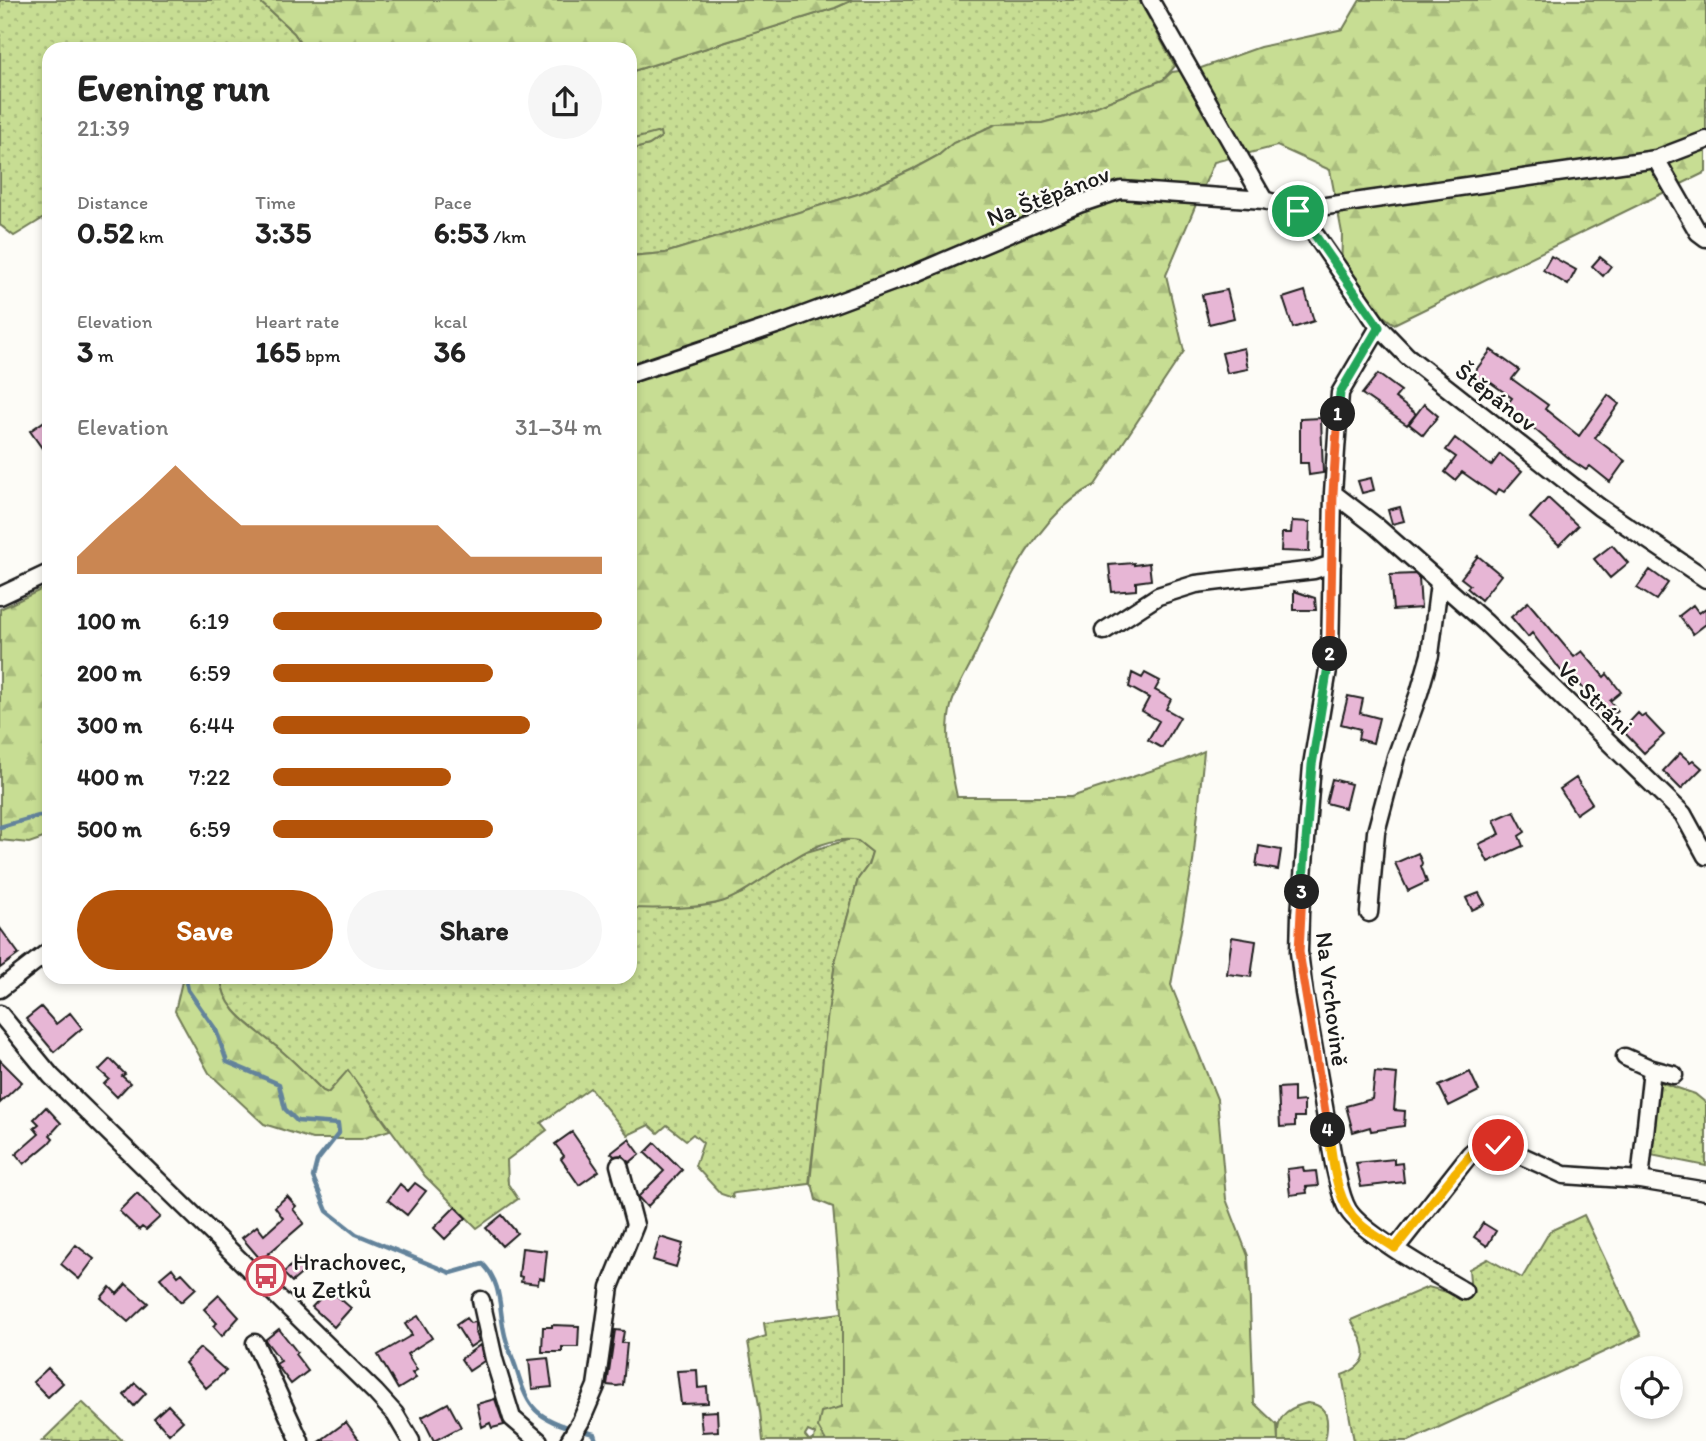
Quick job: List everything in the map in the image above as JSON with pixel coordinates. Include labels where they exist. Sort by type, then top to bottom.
[{"type":"street","points":[[1150,0],[1264,200]]},
{"type":"street","name":"Na Štěpánov","points":[[637,372],[785,322],[901,279],[1079,204],[1121,190],[1264,200],[1298,211],[1656,159],[1706,140]]},
{"type":"street","points":[[1656,159],[1698,232],[1706,238]]},
{"type":"street","name":"Štěpánov","points":[[1298,211],[1379,327],[1407,356],[1599,507],[1706,579]]},
{"type":"street","name":"Na Vrchovině","points":[[1379,327],[1340,393],[1333,493],[1330,658],[1312,765],[1299,952],[1334,1164],[1342,1197],[1359,1223],[1464,1291]]},
{"type":"street","name":"Ve Stráni","points":[[1333,493],[1376,526],[1486,623],[1683,814],[1706,856]]},
{"type":"street","points":[[1104,631],[1158,596],[1196,584],[1314,570],[1332,564]]},
{"type":"street","points":[[0,596],[42,576]]},
{"type":"street","points":[[1369,913],[1376,832],[1396,757],[1430,655],[1439,583]]},
{"type":"street","points":[[0,989],[42,956]]},
{"type":"street","points":[[0,1014],[51,1076],[374,1392],[395,1414],[411,1441]]},
{"type":"street","points":[[1625,1057],[1652,1069],[1674,1074]]},
{"type":"street","points":[[1640,1180],[1652,1069]]},
{"type":"street","points":[[1395,1248],[1470,1154],[1481,1147],[1498,1145],[1564,1175],[1640,1180],[1706,1191]]},
{"type":"street","points":[[570,1440],[596,1386],[610,1287],[635,1224],[620,1165]]},
{"type":"street","points":[[481,1300],[494,1359],[512,1418],[539,1441]]},
{"type":"street","points":[[255,1343],[300,1441]]},
{"type":"green space","points":[[0,0],[258,0],[300,42],[42,42],[42,219],[14,236],[0,225]]},
{"type":"green space","points":[[258,0],[853,0],[637,70],[637,42],[300,42]]},
{"type":"green space","points":[[853,0],[1139,0],[1175,66],[1163,80],[1077,114],[1042,123],[997,124],[953,143],[939,155],[861,193],[665,253],[637,255],[637,148],[649,145],[661,137],[659,133],[637,138],[637,70]]},
{"type":"green space","points":[[1360,0],[1706,0],[1706,172],[1394,324],[1341,284],[1342,233],[1330,170],[1277,146],[1214,162],[1166,275],[1184,351],[1095,485],[1073,499],[1054,517],[1022,558],[951,706],[948,740],[957,797],[1071,797],[1204,751],[1193,862],[1171,985],[1217,1099],[1226,1199],[1248,1256],[1254,1403],[1277,1425],[1278,1441],[826,1441],[818,1427],[821,1412],[842,1407],[842,1313],[833,1207],[816,1200],[810,1183],[835,962],[858,879],[868,865],[872,852],[858,841],[841,840],[823,844],[806,851],[727,900],[693,907],[637,908],[637,255],[665,253],[861,193],[939,155],[953,143],[997,124],[1042,123],[1077,114],[1163,80],[1172,72],[1201,68],[1260,47],[1343,29]]},
{"type":"green space","points":[[660,132],[661,137],[649,145],[637,148],[637,138]]},
{"type":"green space","points":[[42,589],[42,838],[29,843],[0,840],[0,609]]},
{"type":"green space","points":[[851,839],[872,852],[868,865],[858,879],[835,962],[809,1184],[735,1193],[732,1194],[733,1198],[721,1194],[695,1166],[703,1143],[693,1134],[686,1140],[667,1125],[658,1133],[649,1125],[628,1135],[590,1088],[541,1123],[547,1130],[507,1160],[508,1184],[518,1199],[477,1228],[425,1176],[348,1071],[328,1093],[323,1091],[290,1058],[241,1018],[227,1000],[223,989],[222,984],[637,984],[637,908],[714,904],[742,893],[771,871],[803,853]]},
{"type":"green space","points":[[181,984],[222,984],[227,1000],[241,1018],[290,1058],[323,1091],[328,1093],[348,1070],[390,1130],[361,1139],[312,1139],[264,1124],[209,1073],[175,1011]]},
{"type":"green space","points":[[1660,1082],[1695,1094],[1706,1103],[1706,1166],[1651,1155]]},
{"type":"green space","points":[[1584,1215],[1641,1335],[1409,1441],[1354,1441],[1342,1375],[1360,1364],[1364,1352],[1351,1320],[1428,1287],[1451,1293],[1471,1293],[1469,1269],[1488,1259],[1522,1278],[1550,1231]]},
{"type":"green space","points":[[842,1313],[842,1407],[821,1413],[826,1441],[810,1441],[815,1434],[808,1431],[805,1436],[809,1441],[763,1441],[748,1342],[766,1336],[764,1323]]},
{"type":"green space","points":[[82,1402],[123,1441],[42,1441]]},
{"type":"green space","points":[[1307,1403],[1315,1404],[1324,1411],[1327,1421],[1325,1441],[1278,1441],[1278,1426],[1283,1416],[1292,1408]]},
{"type":"building","points":[[1551,256],[1576,270],[1568,285],[1543,270]]},
{"type":"building","points":[[1600,257],[1611,266],[1603,276],[1592,266]]},
{"type":"building","points":[[1227,290],[1234,318],[1209,324],[1202,295]]},
{"type":"building","points":[[1305,291],[1314,321],[1293,328],[1283,298]]},
{"type":"building","points":[[1244,348],[1248,369],[1227,373],[1222,353]]},
{"type":"building","points":[[1491,350],[1519,370],[1512,379],[1548,405],[1545,409],[1579,436],[1608,395],[1619,404],[1595,438],[1625,461],[1610,482],[1590,466],[1586,470],[1571,460],[1532,427],[1530,429],[1515,417],[1517,414],[1506,406],[1512,398],[1487,380],[1482,387],[1470,378]]},
{"type":"building","points":[[1378,374],[1401,391],[1395,398],[1416,414],[1407,425],[1362,394]]},
{"type":"building","points":[[1424,404],[1438,416],[1423,435],[1409,424]]},
{"type":"building","points":[[1321,418],[1323,473],[1309,475],[1308,463],[1300,463],[1300,419]]},
{"type":"building","points":[[42,423],[42,448],[30,431]]},
{"type":"building","points":[[1455,438],[1491,466],[1500,454],[1522,471],[1504,492],[1499,489],[1495,495],[1462,472],[1455,480],[1445,472],[1456,457],[1446,450]]},
{"type":"building","points":[[1371,478],[1374,490],[1362,493],[1358,481]]},
{"type":"building","points":[[1548,498],[1578,526],[1559,545],[1530,518]]},
{"type":"building","points":[[1400,507],[1404,521],[1392,524],[1388,510]]},
{"type":"building","points":[[1292,521],[1310,522],[1309,552],[1281,551],[1282,533],[1291,533]]},
{"type":"building","points":[[1612,545],[1628,563],[1610,578],[1594,559]]},
{"type":"building","points":[[1478,556],[1501,575],[1481,600],[1467,588],[1470,585],[1461,578]]},
{"type":"building","points":[[1149,563],[1151,580],[1136,582],[1136,590],[1112,592],[1109,565]]},
{"type":"building","points":[[1650,570],[1668,583],[1656,600],[1637,588]]},
{"type":"building","points":[[1415,574],[1419,578],[1421,608],[1393,610],[1390,575]]},
{"type":"building","points":[[1294,591],[1315,598],[1316,610],[1294,610]]},
{"type":"building","points":[[1528,602],[1574,657],[1582,651],[1604,677],[1607,674],[1621,692],[1610,701],[1618,711],[1607,719],[1574,677],[1569,681],[1532,633],[1528,637],[1511,617]]},
{"type":"building","points":[[1693,605],[1699,613],[1706,608],[1706,624],[1693,634],[1679,616]]},
{"type":"building","points":[[1132,673],[1142,678],[1145,673],[1160,681],[1155,690],[1171,699],[1166,709],[1180,717],[1162,748],[1148,740],[1159,721],[1142,711],[1149,698],[1129,687]]},
{"type":"building","points":[[1348,696],[1363,699],[1360,713],[1379,718],[1373,743],[1358,739],[1360,729],[1341,724]]},
{"type":"building","points":[[1638,713],[1642,717],[1645,715],[1664,735],[1644,753],[1622,730]]},
{"type":"building","points":[[1680,753],[1702,768],[1681,789],[1663,771]]},
{"type":"building","points":[[1576,778],[1592,803],[1576,814],[1560,789]]},
{"type":"building","points":[[1332,779],[1351,784],[1345,808],[1326,803]]},
{"type":"building","points":[[1514,811],[1525,832],[1519,836],[1523,846],[1488,862],[1479,844],[1500,834],[1494,820]]},
{"type":"building","points":[[1259,846],[1281,850],[1278,870],[1256,866]]},
{"type":"building","points":[[1418,853],[1427,882],[1408,891],[1395,863]]},
{"type":"building","points":[[1479,893],[1485,904],[1472,910],[1466,898]]},
{"type":"building","points":[[0,928],[19,954],[0,968]]},
{"type":"building","points":[[1232,937],[1256,941],[1251,977],[1227,974]]},
{"type":"building","points":[[41,1007],[56,1024],[70,1013],[82,1028],[54,1052],[26,1019]]},
{"type":"building","points":[[110,1059],[130,1083],[117,1097],[104,1084],[109,1079],[99,1070]]},
{"type":"building","points":[[0,1060],[22,1082],[0,1103]]},
{"type":"building","points":[[1375,1072],[1397,1074],[1394,1110],[1405,1111],[1404,1126],[1371,1131],[1370,1127],[1353,1132],[1346,1106],[1372,1099]]},
{"type":"building","points":[[1470,1072],[1479,1091],[1449,1106],[1439,1086]]},
{"type":"building","points":[[1294,1087],[1294,1102],[1304,1101],[1304,1117],[1295,1117],[1295,1126],[1280,1127],[1278,1088]]},
{"type":"building","points":[[46,1107],[61,1123],[50,1135],[53,1138],[49,1143],[24,1164],[16,1154],[39,1134],[34,1128],[39,1124],[34,1119]]},
{"type":"building","points":[[572,1132],[599,1171],[579,1185],[561,1159],[564,1156],[555,1144]]},
{"type":"building","points":[[629,1139],[640,1154],[629,1163],[622,1155],[614,1156],[611,1153]]},
{"type":"building","points":[[655,1143],[682,1170],[647,1207],[638,1197],[664,1171],[645,1153]]},
{"type":"building","points":[[1394,1159],[1394,1164],[1402,1163],[1404,1182],[1361,1187],[1356,1163]]},
{"type":"building","points":[[1303,1167],[1304,1172],[1316,1171],[1318,1186],[1306,1187],[1307,1193],[1290,1195],[1287,1169]]},
{"type":"building","points":[[415,1183],[426,1191],[407,1215],[388,1200],[400,1184],[408,1191]]},
{"type":"building","points":[[137,1193],[160,1217],[146,1230],[142,1227],[139,1230],[119,1211]]},
{"type":"building","points":[[287,1196],[296,1206],[293,1209],[304,1223],[261,1260],[242,1238],[257,1226],[264,1235],[283,1218],[275,1207]]},
{"type":"building","points":[[455,1207],[466,1218],[445,1239],[434,1228]]},
{"type":"building","points":[[502,1215],[517,1233],[502,1246],[486,1228]]},
{"type":"building","points":[[1483,1223],[1496,1231],[1487,1246],[1474,1237]]},
{"type":"building","points":[[660,1237],[683,1244],[676,1267],[653,1260]]},
{"type":"building","points":[[76,1245],[94,1259],[79,1279],[61,1264]]},
{"type":"building","points":[[522,1248],[547,1251],[544,1279],[539,1278],[538,1284],[521,1282],[522,1277],[519,1276]]},
{"type":"building","points":[[297,1260],[306,1270],[292,1282],[283,1273]]},
{"type":"building","points":[[172,1268],[178,1276],[182,1273],[196,1288],[181,1302],[160,1278]]},
{"type":"building","points":[[126,1284],[148,1303],[128,1322],[101,1298],[110,1287],[117,1294]]},
{"type":"building","points":[[329,1289],[351,1308],[334,1327],[312,1307]]},
{"type":"building","points":[[219,1295],[239,1317],[222,1336],[213,1326],[217,1323],[204,1309]]},
{"type":"building","points":[[418,1316],[432,1338],[407,1354],[417,1370],[412,1373],[416,1378],[398,1389],[378,1355],[412,1335],[405,1324]]},
{"type":"building","points":[[466,1318],[470,1323],[475,1322],[479,1341],[470,1347],[456,1325]]},
{"type":"building","points":[[579,1326],[578,1347],[562,1347],[562,1352],[542,1352],[543,1327]]},
{"type":"building","points":[[279,1329],[308,1371],[291,1384],[276,1364],[281,1361],[265,1340]]},
{"type":"building","points":[[615,1330],[624,1331],[622,1343],[627,1343],[623,1385],[617,1386],[607,1385]]},
{"type":"building","points":[[480,1345],[484,1361],[469,1371],[461,1359]]},
{"type":"building","points":[[200,1348],[226,1371],[206,1388],[185,1363]]},
{"type":"building","points":[[548,1358],[552,1387],[532,1389],[529,1360]]},
{"type":"building","points":[[48,1368],[63,1383],[48,1397],[33,1382]]},
{"type":"building","points":[[697,1370],[698,1388],[707,1387],[708,1403],[681,1404],[677,1371]]},
{"type":"building","points":[[135,1383],[146,1393],[134,1406],[124,1395]]},
{"type":"building","points":[[495,1399],[504,1425],[492,1428],[490,1423],[482,1427],[477,1404]]},
{"type":"building","points":[[448,1403],[461,1427],[434,1441],[422,1417]]},
{"type":"building","points":[[168,1405],[183,1421],[169,1434],[154,1418]]},
{"type":"building","points":[[717,1411],[718,1431],[702,1432],[700,1412]]},
{"type":"building","points":[[346,1422],[360,1441],[320,1441]]},
{"type":"waterway","points":[[0,827],[42,817]]},
{"type":"waterway","points":[[187,984],[188,990],[216,1030],[227,1062],[279,1084],[285,1109],[297,1121],[338,1124],[339,1133],[317,1161],[313,1177],[327,1211],[356,1234],[451,1273],[483,1264],[497,1287],[506,1340],[528,1399],[539,1413],[571,1428]]},
{"type":"waterway","points":[[579,1430],[594,1434],[596,1441]]},
{"type":"place","name":"Hrachovec, u Zetků","points":[[266,1276]]},
{"type":"route","points":[[1298,211],[1379,327],[1340,393],[1333,493],[1330,658],[1312,765],[1300,914],[1299,952],[1304,993],[1342,1197],[1359,1223],[1395,1248],[1470,1154],[1481,1147],[1498,1145]]}]
